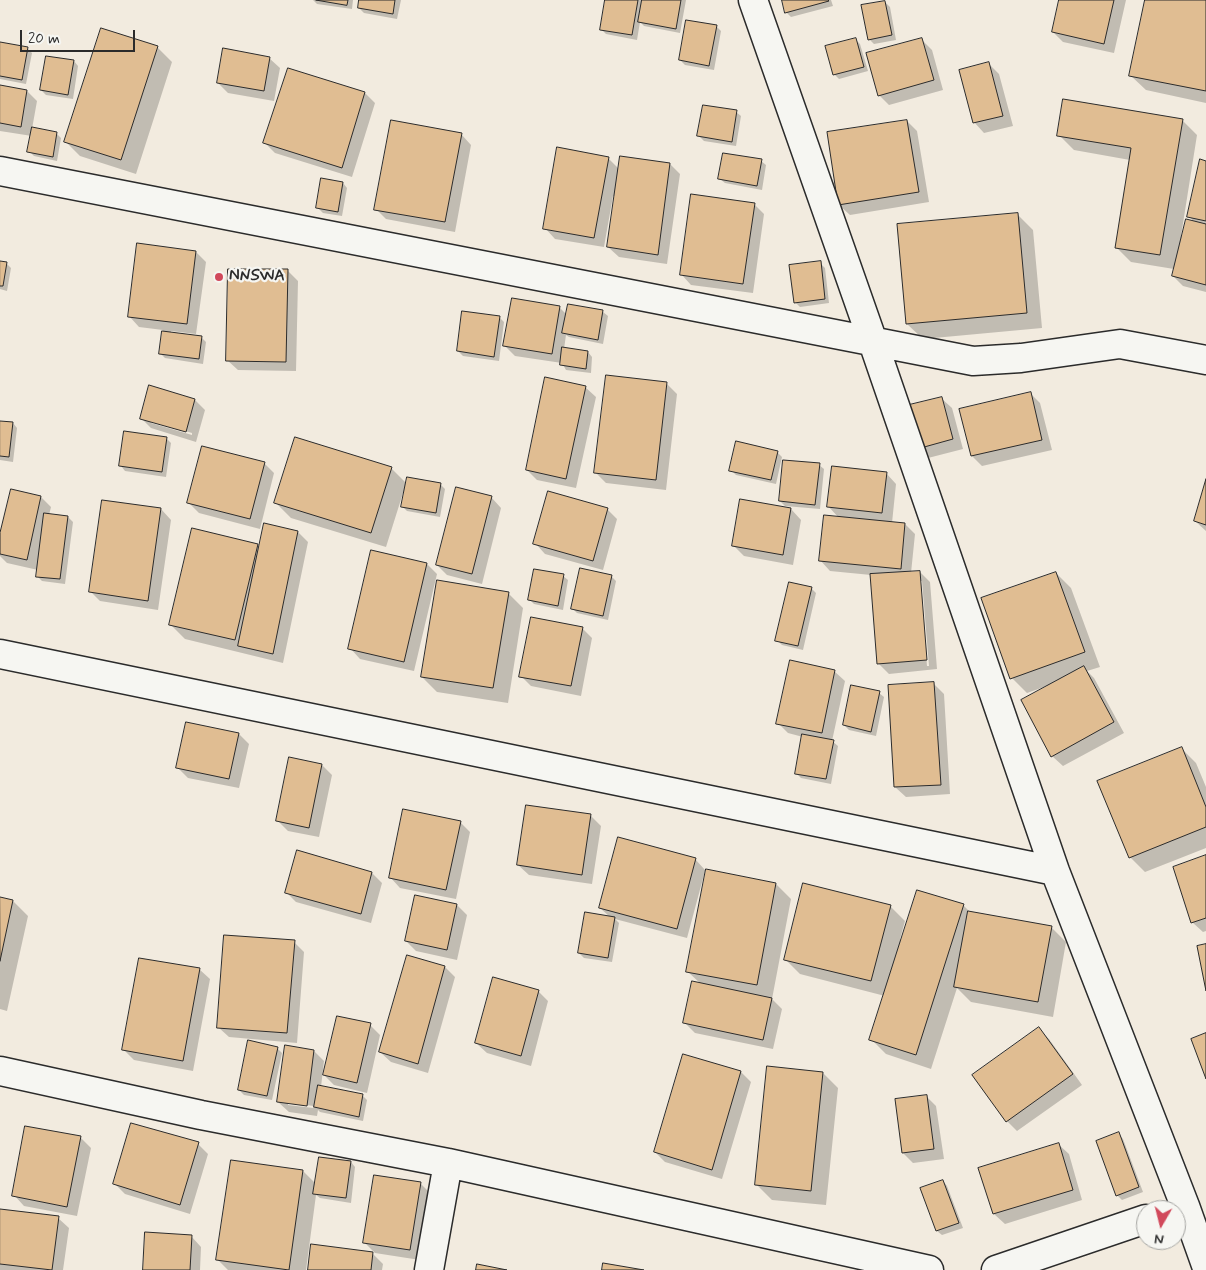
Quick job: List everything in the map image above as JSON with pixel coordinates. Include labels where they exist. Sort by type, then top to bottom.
[{"type":"street","points":[[753,0],[873,342],[1054,871],[1176,1200]]},
{"type":"street","points":[[0,170],[973,361],[1021,358],[1120,344],[1206,360]]},
{"type":"street","points":[[0,654],[1054,871]]},
{"type":"street","points":[[0,1071],[201,1115],[448,1163],[929,1270]]},
{"type":"street","points":[[429,1270],[448,1163]]},
{"type":"street","points":[[996,1270],[1136,1222]]},
{"type":"street","points":[[1186,1223],[1206,1265]]},
{"type":"building","points":[[316,0],[348,0],[347,5]]},
{"type":"building","points":[[359,0],[395,0],[393,14],[358,8]]},
{"type":"building","points":[[605,0],[638,0],[632,35],[600,30]]},
{"type":"building","points":[[642,0],[681,0],[676,29],[638,22]]},
{"type":"building","points":[[782,0],[828,0],[829,1],[785,13]]},
{"type":"building","points":[[1059,0],[1114,0],[1104,44],[1052,32]]},
{"type":"building","points":[[1145,0],[1206,0],[1206,91],[1129,76]]},
{"type":"building","points":[[885,1],[892,35],[868,40],[861,5]]},
{"type":"building","points":[[686,20],[717,25],[709,66],[679,60]]},
{"type":"building","points":[[101,28],[158,46],[121,160],[64,142]]},
{"type":"building","points":[[856,38],[864,67],[833,75],[825,46]]},
{"type":"building","points":[[922,38],[934,80],[878,96],[866,53]]},
{"type":"building","points":[[0,42],[28,47],[22,80],[0,76]]},
{"type":"building","points":[[223,48],[270,57],[264,91],[217,83]]},
{"type":"building","points":[[46,56],[74,60],[68,95],[40,90]]},
{"type":"building","points":[[989,62],[1003,116],[973,123],[959,70]]},
{"type":"building","points":[[288,68],[365,92],[342,168],[263,143]]},
{"type":"building","points":[[0,85],[27,90],[21,127],[0,123]]},
{"type":"building","points":[[1063,99],[1183,119],[1160,255],[1115,248],[1131,148],[1057,136]]},
{"type":"building","points":[[703,105],[737,110],[732,142],[697,136]]},
{"type":"building","points":[[391,120],[462,133],[445,222],[374,210]]},
{"type":"building","points":[[907,120],[919,192],[838,205],[827,132]]},
{"type":"building","points":[[32,127],[57,132],[53,157],[27,152]]},
{"type":"building","points":[[557,147],[609,157],[594,238],[543,229]]},
{"type":"building","points":[[723,153],[762,159],[757,186],[718,179]]},
{"type":"building","points":[[620,156],[670,163],[658,255],[607,247]]},
{"type":"building","points":[[1200,159],[1206,161],[1206,221],[1187,217]]},
{"type":"building","points":[[321,178],[343,182],[338,212],[316,208]]},
{"type":"building","points":[[691,194],[755,203],[743,284],[680,275]]},
{"type":"building","points":[[1018,213],[1027,313],[906,324],[897,224]]},
{"type":"building","points":[[1186,219],[1206,224],[1206,285],[1172,276]]},
{"type":"building","points":[[137,243],[196,251],[187,324],[128,317]]},
{"type":"building","points":[[0,261],[7,262],[3,286],[0,286]]},
{"type":"building","points":[[821,261],[825,299],[794,303],[789,265]]},
{"type":"building","points":[[228,269],[288,269],[286,362],[226,361]]},
{"type":"building","points":[[512,298],[560,306],[552,354],[503,346]]},
{"type":"building","points":[[568,304],[603,310],[598,340],[562,333]]},
{"type":"building","points":[[462,311],[500,316],[494,357],[457,351]]},
{"type":"building","points":[[162,331],[202,336],[199,359],[159,354]]},
{"type":"building","points":[[562,347],[588,351],[586,369],[560,365]]},
{"type":"building","points":[[606,375],[667,382],[656,480],[594,473]]},
{"type":"building","points":[[545,377],[586,386],[566,479],[526,470]]},
{"type":"building","points":[[149,385],[195,399],[186,432],[140,419]]},
{"type":"building","points":[[1031,392],[1042,440],[971,456],[959,409]]},
{"type":"building","points":[[942,397],[953,439],[917,449],[905,406]]},
{"type":"building","points":[[0,421],[13,422],[9,457],[0,456]]},
{"type":"building","points":[[124,431],[167,437],[162,472],[119,466]]},
{"type":"building","points":[[295,437],[392,467],[371,533],[274,503]]},
{"type":"building","points":[[736,441],[778,451],[771,480],[729,471]]},
{"type":"building","points":[[202,446],[265,462],[250,519],[187,503]]},
{"type":"building","points":[[783,460],[820,463],[815,505],[779,501]]},
{"type":"building","points":[[832,466],[887,472],[882,513],[827,507]]},
{"type":"building","points":[[407,477],[441,483],[436,513],[401,507]]},
{"type":"building","points":[[1206,479],[1206,525],[1194,521]]},
{"type":"building","points":[[456,487],[492,496],[472,574],[436,565]]},
{"type":"building","points":[[11,489],[41,496],[27,560],[0,554],[0,533]]},
{"type":"building","points":[[548,491],[608,508],[593,561],[533,544]]},
{"type":"building","points":[[740,499],[791,508],[783,555],[732,546]]},
{"type":"building","points":[[102,500],[161,508],[148,601],[89,592]]},
{"type":"building","points":[[44,513],[68,516],[60,579],[36,577]]},
{"type":"building","points":[[824,515],[905,523],[901,569],[819,561]]},
{"type":"building","points":[[264,523],[298,531],[273,654],[238,646]]},
{"type":"building","points":[[192,528],[258,544],[235,640],[169,625]]},
{"type":"building","points":[[371,550],[427,563],[404,662],[348,649]]},
{"type":"building","points":[[580,568],[612,575],[603,616],[571,609]]},
{"type":"building","points":[[534,569],[564,574],[558,606],[528,600]]},
{"type":"building","points":[[920,571],[927,660],[877,664],[870,574]]},
{"type":"building","points":[[1056,572],[1085,652],[1010,679],[981,598]]},
{"type":"building","points":[[437,580],[509,592],[493,688],[421,677]]},
{"type":"building","points":[[789,582],[812,587],[798,646],[775,641]]},
{"type":"building","points":[[531,617],[583,627],[571,686],[519,677]]},
{"type":"building","points":[[790,660],[835,670],[822,733],[776,724]]},
{"type":"building","points":[[1084,666],[1114,722],[1051,757],[1021,700]]},
{"type":"building","points":[[934,682],[941,785],[894,787],[888,685]]},
{"type":"building","points":[[851,685],[880,691],[871,732],[843,725]]},
{"type":"building","points":[[186,722],[239,733],[229,779],[176,768]]},
{"type":"building","points":[[802,734],[834,740],[826,779],[795,774]]},
{"type":"building","points":[[1182,747],[1206,807],[1206,827],[1129,858],[1097,781]]},
{"type":"building","points":[[289,757],[322,764],[309,828],[276,821]]},
{"type":"building","points":[[526,805],[591,814],[582,875],[517,865]]},
{"type":"building","points":[[403,809],[461,821],[446,890],[389,878]]},
{"type":"building","points":[[618,837],[696,858],[677,929],[599,908]]},
{"type":"building","points":[[297,850],[372,872],[361,914],[285,893]]},
{"type":"building","points":[[1206,855],[1206,918],[1191,923],[1173,867]]},
{"type":"building","points":[[706,869],[776,883],[757,985],[686,972]]},
{"type":"building","points":[[803,883],[891,905],[871,981],[784,960]]},
{"type":"building","points":[[917,890],[964,904],[916,1055],[869,1040]]},
{"type":"building","points":[[415,895],[457,904],[447,950],[405,941]]},
{"type":"building","points":[[0,897],[13,900],[0,961]]},
{"type":"building","points":[[968,911],[1052,926],[1038,1002],[954,987]]},
{"type":"building","points":[[585,912],[615,917],[608,958],[578,953]]},
{"type":"building","points":[[224,935],[295,940],[287,1033],[217,1028]]},
{"type":"building","points":[[1206,944],[1206,991],[1197,946]]},
{"type":"building","points":[[407,955],[445,966],[418,1064],[379,1052]]},
{"type":"building","points":[[139,958],[200,968],[183,1061],[122,1050]]},
{"type":"building","points":[[493,977],[539,990],[521,1056],[475,1043]]},
{"type":"building","points":[[692,981],[772,998],[763,1040],[683,1023]]},
{"type":"building","points":[[337,1016],[371,1023],[357,1083],[323,1075]]},
{"type":"building","points":[[1039,1027],[1073,1074],[1006,1122],[972,1075]]},
{"type":"building","points":[[1206,1033],[1206,1079],[1191,1039]]},
{"type":"building","points":[[248,1040],[278,1047],[267,1096],[238,1090]]},
{"type":"building","points":[[285,1045],[314,1050],[307,1106],[277,1102]]},
{"type":"building","points":[[683,1054],[741,1071],[712,1170],[654,1152]]},
{"type":"building","points":[[767,1066],[823,1072],[811,1191],[755,1185]]},
{"type":"building","points":[[318,1085],[363,1094],[359,1117],[314,1107]]},
{"type":"building","points":[[927,1095],[934,1149],[902,1153],[895,1099]]},
{"type":"building","points":[[131,1123],[199,1142],[180,1205],[113,1184]]},
{"type":"building","points":[[25,1126],[81,1136],[67,1207],[12,1196]]},
{"type":"building","points":[[1119,1132],[1139,1187],[1116,1196],[1096,1141]]},
{"type":"building","points":[[1059,1143],[1073,1190],[993,1214],[978,1168]]},
{"type":"building","points":[[319,1157],[351,1161],[346,1198],[313,1194]]},
{"type":"building","points":[[231,1160],[303,1170],[289,1270],[216,1260]]},
{"type":"building","points":[[374,1175],[421,1182],[410,1250],[363,1243]]},
{"type":"building","points":[[943,1180],[959,1223],[936,1231],[920,1188]]},
{"type":"building","points":[[0,1209],[59,1216],[52,1270],[0,1264]]},
{"type":"building","points":[[145,1232],[192,1235],[190,1270],[143,1270]]},
{"type":"building","points":[[311,1244],[373,1252],[371,1270],[308,1270]]},
{"type":"building","points":[[603,1263],[644,1270],[602,1270]]},
{"type":"building","points":[[477,1264],[507,1270],[476,1270]]},
{"type":"place","name":"NNSWA","points":[[219,277]]}]
